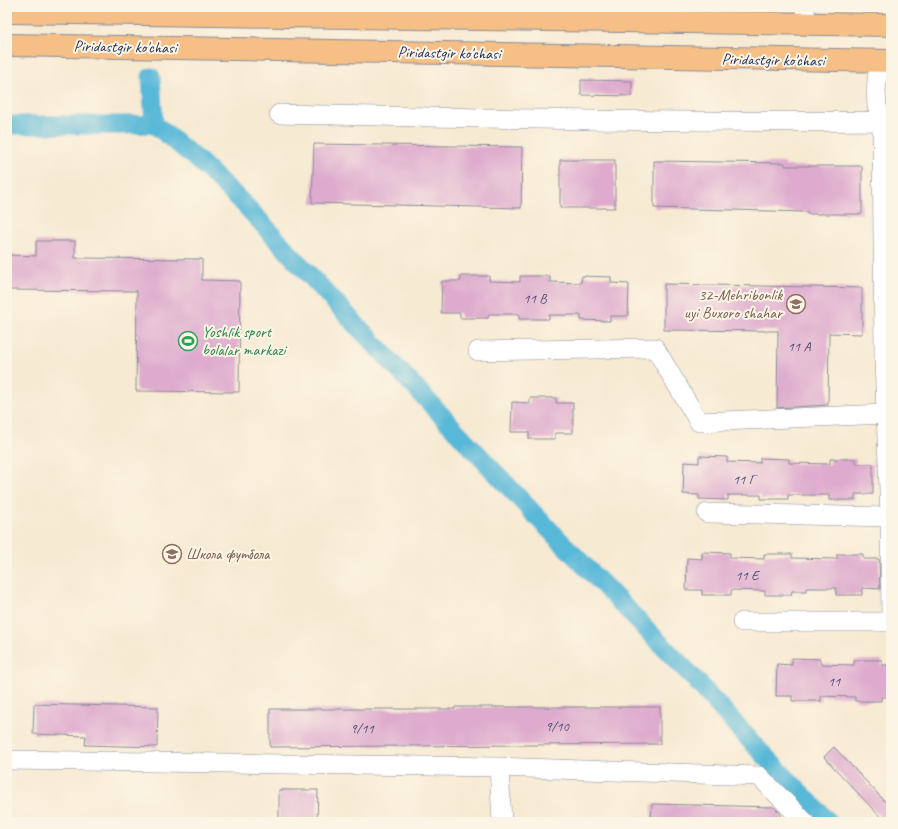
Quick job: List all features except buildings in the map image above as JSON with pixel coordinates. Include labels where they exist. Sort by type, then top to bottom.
[{"type":"main road","name":"Piridastgir ko'chasi","points":[[7,12],[175,10],[257,12],[806,16],[891,26]]},
{"type":"main road","points":[[174,48],[175,10]]},
{"type":"main road","name":"Piridastgir ko'chasi","points":[[7,45],[885,61]]},
{"type":"lane","points":[[742,622],[891,622],[890,517],[884,343],[886,122],[877,106],[876,90],[885,61]]},
{"type":"lane","points":[[280,114],[480,118],[886,122]]},
{"type":"lane","points":[[478,351],[655,348],[699,422],[886,414]]},
{"type":"lane","points":[[707,513],[890,517]]},
{"type":"lane","points":[[7,760],[499,767],[759,776],[805,822]]},
{"type":"lane","points":[[499,767],[502,822]]},
{"type":"waterway","points":[[151,77],[154,124],[200,162],[246,206],[538,518],[690,674],[757,748],[829,822]]},
{"type":"waterway","points":[[7,125],[154,124]]},
{"type":"place","name":"32-Mehribonlik uyi Buxoro shahar","points":[[796,304]]},
{"type":"place","name":"Yoshlik sport bolalar markazi","points":[[188,341]]},
{"type":"place","name":"Школа футбола","points":[[172,554]]}]
